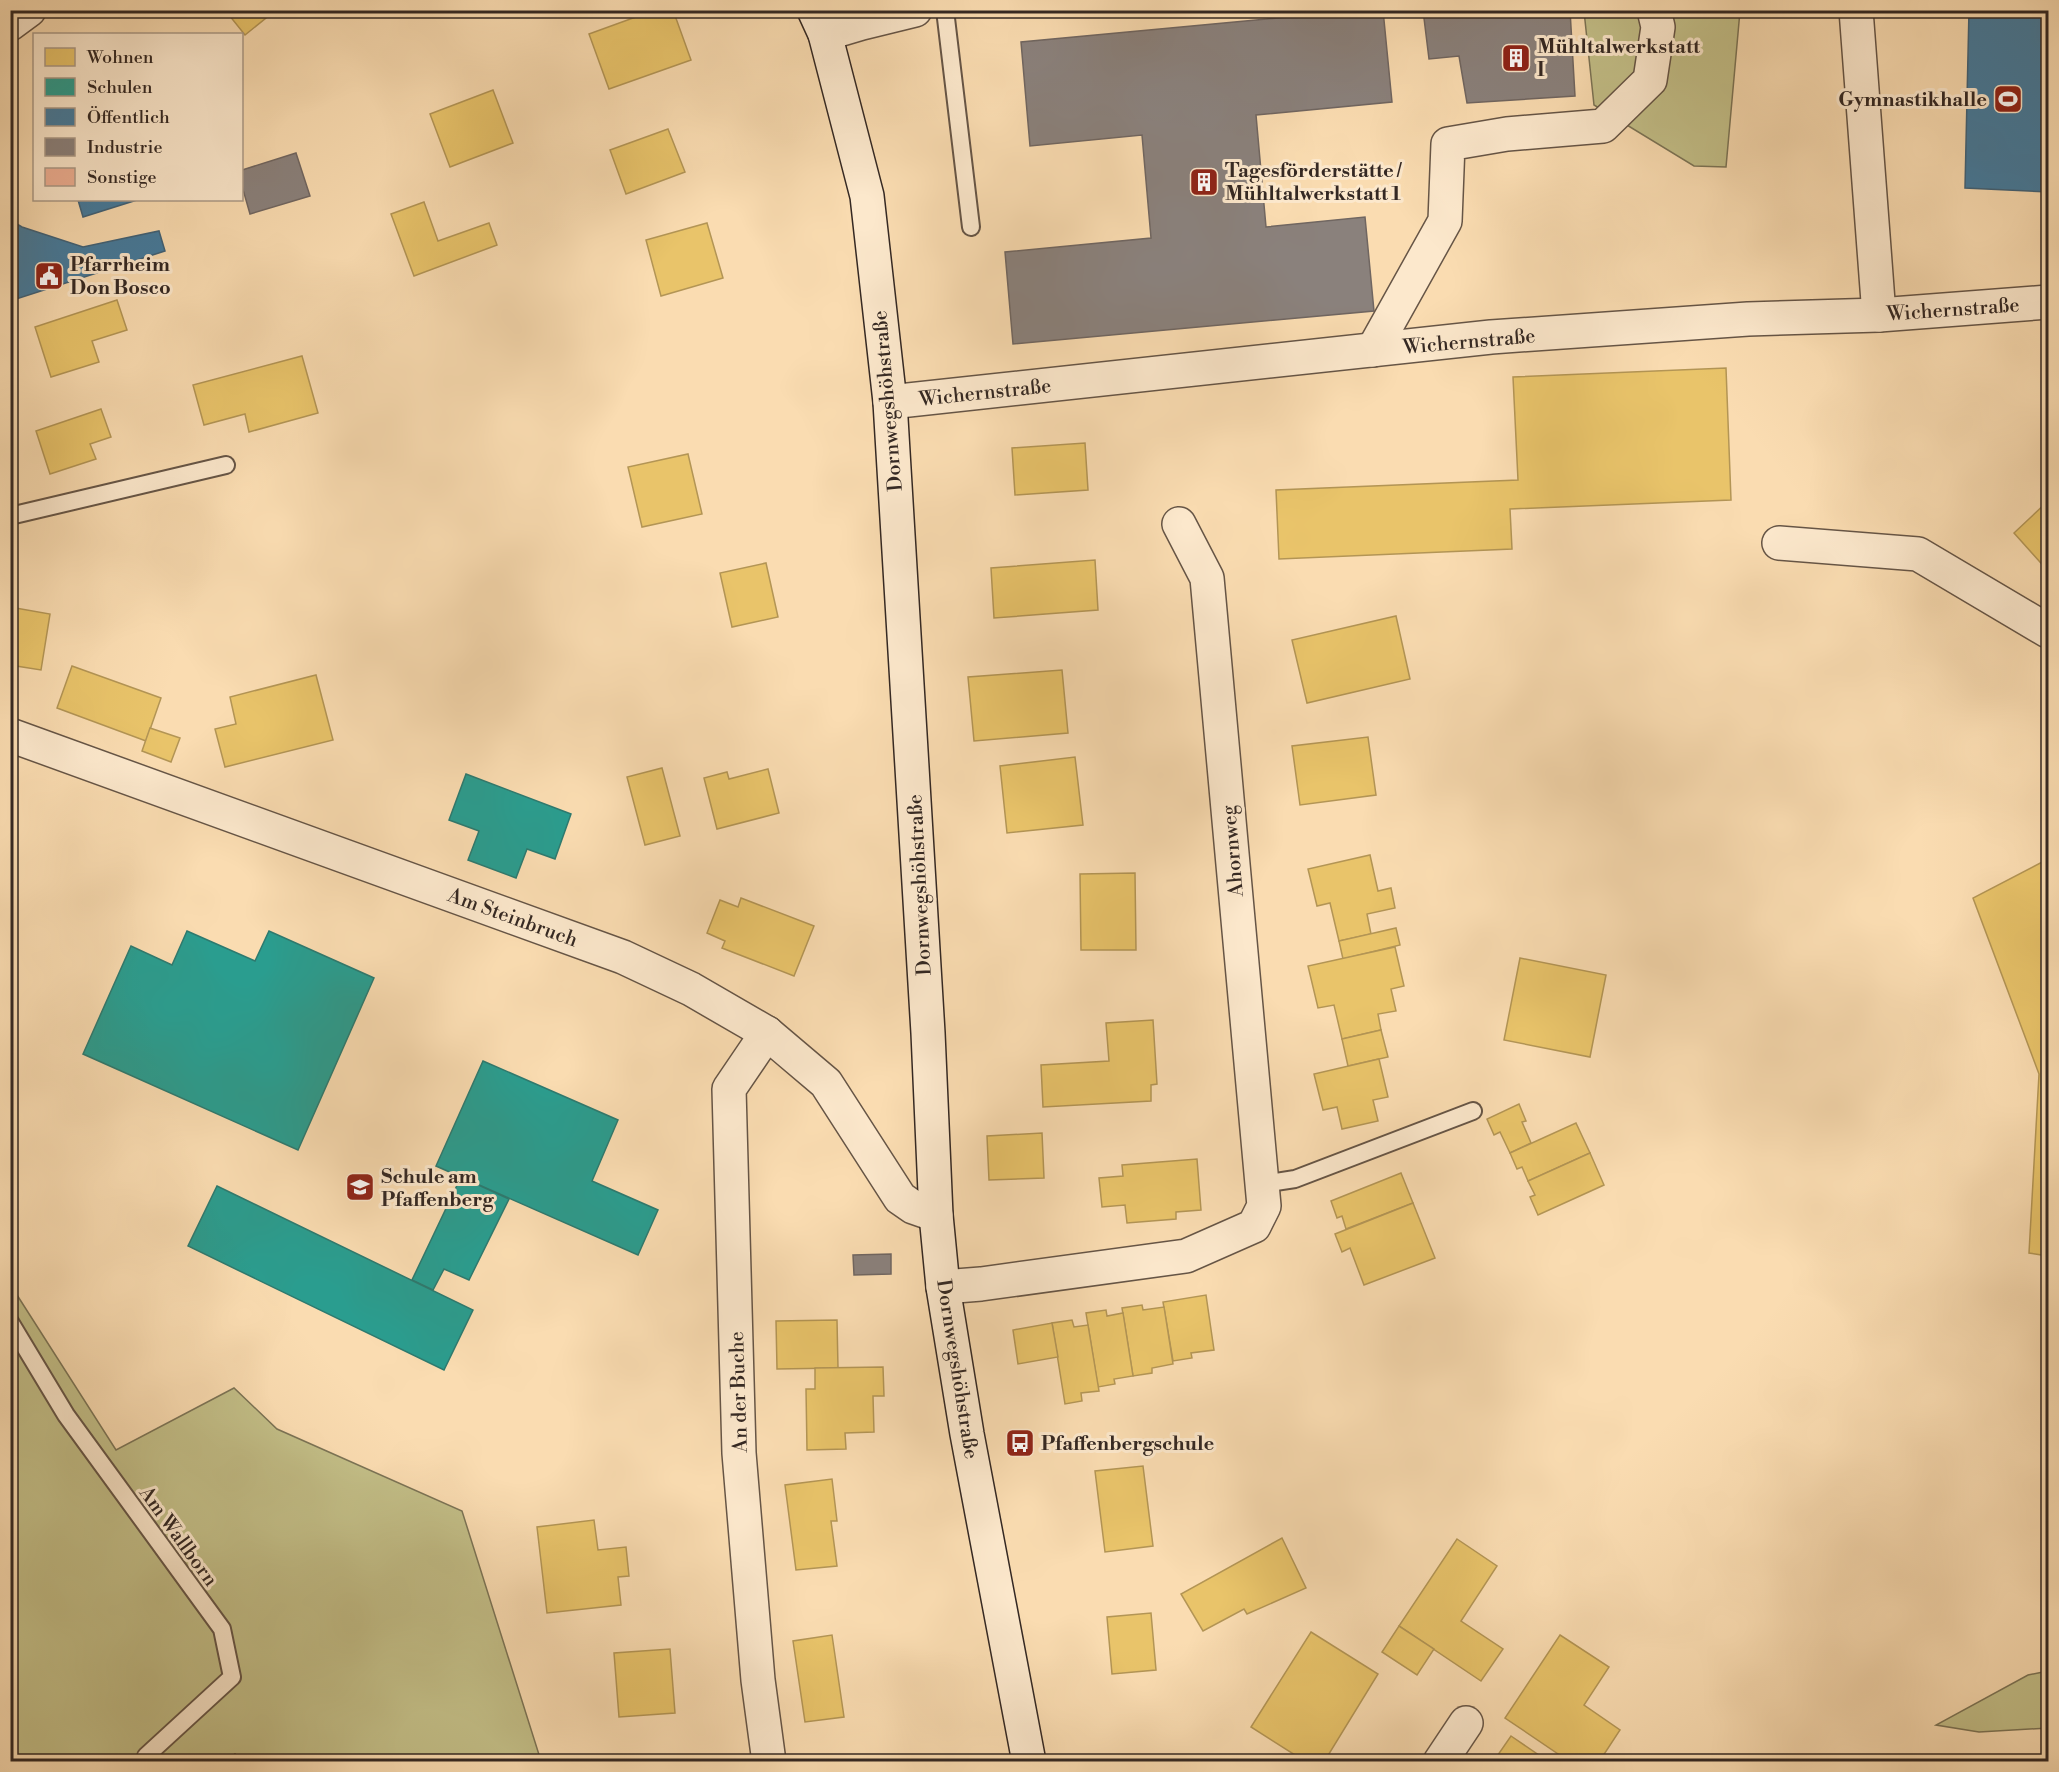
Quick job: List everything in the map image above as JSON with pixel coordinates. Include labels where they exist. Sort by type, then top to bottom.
[{"type":"street","points":[[10,24],[29,10]]},
{"type":"street","points":[[820,22],[862,23],[915,10]]},
{"type":"street","points":[[1373,350],[1445,221],[1449,144],[1507,134],[1603,126],[1650,80],[1658,27],[1654,10]]},
{"type":"street","points":[[1856,10],[1879,315]]},
{"type":"street","name":"Dornwegshöhstraße","points":[[820,22],[867,196],[890,402],[928,1033],[936,1215],[943,1287],[969,1446],[1029,1761]]},
{"type":"street","name":"Wichernstraße","points":[[890,402],[1491,337],[1736,319],[1879,315],[2049,302]]},
{"type":"street","name":"Ahornweg","points":[[943,1287],[981,1284],[1186,1256],[1254,1226],[1264,1206],[1207,578],[1179,524]]},
{"type":"street","points":[[1779,543],[1918,554],[2049,631]]},
{"type":"street","name":"Am Steinbruch","points":[[10,735],[623,957],[691,989],[767,1033],[826,1083],[900,1198],[913,1207],[936,1215]]},
{"type":"street","name":"An der Buche","points":[[767,1033],[729,1089],[739,1453],[758,1680],[769,1761]]},
{"type":"street","points":[[1440,1761],[1466,1723]]},
{"type":"lane","points":[[945,10],[971,227]]},
{"type":"lane","points":[[10,516],[226,465]]},
{"type":"lane","points":[[1262,1184],[1295,1179],[1473,1111]]},
{"type":"lane","name":"Am Wallborn","points":[[10,1322],[66,1415],[222,1629],[232,1677],[146,1756],[149,1761]]},
{"type":"shaded area","points":[[1584,11],[1740,11],[1726,167],[1694,166],[1594,105]]},
{"type":"shaded area","points":[[10,1284],[116,1450],[234,1388],[277,1429],[462,1511],[541,1761],[11,1761]]},
{"type":"shaded area","points":[[2048,1671],[2048,1728],[1979,1732],[1936,1725],[2028,1675]]},
{"type":"building: Wohnen","points":[[225,10],[276,10],[245,35]]},
{"type":"building: Wohnen","points":[[655,10],[673,10],[691,60],[609,89],[589,34]]},
{"type":"building: Wohnen","points":[[493,90],[513,143],[450,167],[430,114]]},
{"type":"building: Wohnen","points":[[668,129],[685,172],[626,194],[610,150]]},
{"type":"building: Wohnen","points":[[424,202],[438,241],[489,223],[497,245],[414,276],[391,214]]},
{"type":"building: Wohnen","points":[[707,223],[723,278],[661,296],[646,240]]},
{"type":"building: Wohnen","points":[[117,300],[127,330],[92,341],[99,362],[51,377],[35,327]]},
{"type":"building: Wohnen","points":[[302,356],[318,413],[249,432],[245,414],[204,425],[193,385]]},
{"type":"building: Wohnen","points":[[1726,368],[1731,500],[1510,509],[1512,549],[1279,559],[1276,490],[1518,480],[1513,377]]},
{"type":"building: Wohnen","points":[[101,409],[111,437],[90,444],[96,459],[50,474],[36,431]]},
{"type":"building: Wohnen","points":[[1085,443],[1088,490],[1015,495],[1012,448]]},
{"type":"building: Wohnen","points":[[688,454],[702,514],[642,527],[628,467]]},
{"type":"building: Wohnen","points":[[2048,501],[2048,571],[2014,533]]},
{"type":"building: Wohnen","points":[[1095,560],[1098,610],[994,618],[991,568]]},
{"type":"building: Wohnen","points":[[766,563],[778,617],[732,627],[720,573]]},
{"type":"building: Wohnen","points":[[10,607],[50,614],[41,670],[10,665]]},
{"type":"building: Wohnen","points":[[1396,616],[1410,679],[1307,703],[1292,640]]},
{"type":"building: Wohnen","points":[[72,666],[161,698],[146,741],[57,708]]},
{"type":"building: Wohnen","points":[[1062,670],[1068,733],[974,741],[968,677]]},
{"type":"building: Wohnen","points":[[316,675],[333,740],[225,767],[215,729],[236,724],[230,697]]},
{"type":"building: Wohnen","points":[[150,728],[180,738],[171,762],[142,751]]},
{"type":"building: Wohnen","points":[[1368,737],[1376,795],[1300,805],[1292,746]]},
{"type":"building: Wohnen","points":[[1075,757],[1083,825],[1007,833],[1000,766]]},
{"type":"building: Wohnen","points":[[662,768],[680,836],[645,845],[627,777]]},
{"type":"building: Wohnen","points":[[768,769],[779,813],[717,829],[704,778],[727,772],[729,779]]},
{"type":"building: Wohnen","points":[[1370,855],[1378,891],[1391,888],[1395,908],[1367,914],[1371,934],[1339,941],[1330,903],[1317,906],[1308,869]]},
{"type":"building: Wohnen","points":[[2048,859],[2048,1256],[2029,1253],[2039,1074],[1973,898]]},
{"type":"building: Wohnen","points":[[1135,873],[1136,950],[1081,950],[1080,874]]},
{"type":"building: Wohnen","points":[[741,898],[814,926],[794,976],[722,948],[725,941],[707,933],[720,900],[738,907]]},
{"type":"building: Wohnen","points":[[1396,928],[1400,945],[1343,959],[1339,941]]},
{"type":"building: Wohnen","points":[[1395,947],[1404,986],[1391,989],[1396,1011],[1378,1014],[1381,1030],[1342,1039],[1334,1005],[1318,1008],[1308,966]]},
{"type":"building: Wohnen","points":[[1520,958],[1606,975],[1590,1057],[1504,1040]]},
{"type":"building: Wohnen","points":[[1153,1020],[1157,1084],[1151,1085],[1151,1101],[1043,1107],[1041,1065],[1109,1061],[1106,1023]]},
{"type":"building: Wohnen","points":[[1381,1030],[1388,1057],[1348,1066],[1342,1039]]},
{"type":"building: Wohnen","points":[[1379,1059],[1388,1097],[1373,1100],[1378,1121],[1342,1129],[1337,1107],[1323,1110],[1314,1074]]},
{"type":"building: Wohnen","points":[[1519,1104],[1526,1121],[1522,1122],[1531,1143],[1510,1153],[1500,1132],[1494,1135],[1487,1119]]},
{"type":"building: Wohnen","points":[[1576,1123],[1590,1153],[1528,1181],[1522,1167],[1517,1169],[1510,1153]]},
{"type":"building: Wohnen","points":[[1042,1133],[1044,1178],[989,1180],[987,1136]]},
{"type":"building: Wohnen","points":[[1590,1153],[1604,1185],[1538,1215],[1530,1197],[1535,1195],[1528,1181]]},
{"type":"building: Wohnen","points":[[1197,1159],[1201,1210],[1176,1212],[1176,1219],[1127,1223],[1125,1205],[1102,1207],[1099,1178],[1123,1176],[1122,1165]]},
{"type":"building: Wohnen","points":[[1401,1173],[1413,1203],[1346,1229],[1342,1216],[1337,1218],[1331,1201]]},
{"type":"building: Wohnen","points":[[1413,1203],[1435,1258],[1364,1285],[1350,1248],[1342,1252],[1335,1234]]},
{"type":"building: Wohnen","points":[[1206,1295],[1214,1350],[1191,1353],[1192,1358],[1173,1361],[1163,1302]]},
{"type":"building: Wohnen","points":[[1142,1305],[1143,1310],[1164,1307],[1173,1364],[1152,1368],[1152,1373],[1133,1376],[1122,1308]]},
{"type":"building: Wohnen","points":[[1106,1310],[1107,1316],[1123,1313],[1133,1376],[1114,1379],[1115,1384],[1098,1387],[1086,1313]]},
{"type":"building: Wohnen","points":[[837,1320],[838,1368],[777,1369],[776,1321]]},
{"type":"building: Wohnen","points":[[1072,1320],[1074,1327],[1088,1325],[1099,1391],[1081,1393],[1082,1401],[1065,1404],[1052,1323]]},
{"type":"building: Wohnen","points":[[1052,1323],[1058,1357],[1018,1364],[1013,1330]]},
{"type":"building: Wohnen","points":[[883,1367],[884,1396],[873,1396],[874,1432],[845,1433],[846,1449],[807,1450],[806,1389],[815,1389],[815,1368]]},
{"type":"building: Wohnen","points":[[1143,1466],[1153,1546],[1105,1552],[1095,1471]]},
{"type":"building: Wohnen","points":[[832,1479],[837,1521],[831,1521],[837,1566],[796,1570],[785,1485]]},
{"type":"building: Wohnen","points":[[594,1520],[598,1550],[626,1547],[629,1576],[618,1577],[621,1605],[547,1613],[537,1527]]},
{"type":"building: Wohnen","points":[[1282,1538],[1306,1588],[1247,1614],[1244,1609],[1203,1631],[1181,1594]]},
{"type":"building: Wohnen","points":[[1457,1539],[1497,1566],[1461,1621],[1503,1649],[1481,1681],[1399,1626]]},
{"type":"building: Wohnen","points":[[1151,1613],[1156,1670],[1112,1674],[1107,1617]]},
{"type":"building: Wohnen","points":[[1399,1626],[1434,1649],[1417,1675],[1382,1652]]},
{"type":"building: Wohnen","points":[[1311,1632],[1378,1674],[1324,1762],[1306,1762],[1251,1727]]},
{"type":"building: Wohnen","points":[[832,1635],[844,1717],[805,1722],[793,1641]]},
{"type":"building: Wohnen","points":[[1560,1635],[1609,1667],[1584,1705],[1620,1730],[1599,1762],[1570,1762],[1505,1718]]},
{"type":"building: Wohnen","points":[[670,1649],[675,1713],[619,1717],[614,1653]]},
{"type":"building: Wohnen","points":[[1511,1736],[1549,1762],[1493,1762]]},
{"type":"building: Schulen","points":[[466,774],[571,814],[555,859],[527,849],[516,878],[468,860],[479,831],[449,820]]},
{"type":"building: Schulen","points":[[187,931],[255,961],[269,931],[374,978],[298,1150],[83,1054],[131,946],[172,965]]},
{"type":"building: Schulen","points":[[483,1061],[618,1120],[592,1181],[658,1210],[638,1255],[436,1166]]},
{"type":"building: Schulen","points":[[461,1177],[509,1199],[469,1280],[444,1269],[433,1290],[412,1280]]},
{"type":"building: Schulen","points":[[217,1186],[473,1310],[444,1370],[188,1246]]},
{"type":"building: Öffentlich","name":"Gymnastikhalle","points":[[1969,10],[2048,10],[2048,192],[1965,188]]},
{"type":"building: Öffentlich","points":[[78,201],[134,201],[83,217]]},
{"type":"building: Öffentlich","name":"Pfarrheim Don Bosco","points":[[10,220],[22,227],[83,247],[159,231],[165,251],[10,301]]},
{"type":"building: Industrie","name":"Tagesförderstätte / Mühltalwerkstatt 1","points":[[1383,10],[1392,102],[1256,115],[1266,227],[1365,217],[1374,311],[1013,344],[1005,252],[1151,238],[1142,135],[1030,146],[1021,42]]},
{"type":"building: Industrie","name":"Mühltalwerkstatt I","points":[[1423,10],[1570,10],[1575,96],[1467,103],[1459,56],[1429,59]]},
{"type":"building: Industrie","points":[[296,153],[310,196],[250,214],[243,190],[243,170]]},
{"type":"building: Industrie","points":[[891,1254],[891,1274],[854,1275],[853,1255]]},
{"type":"building: Sonstige","points":[[235,1754],[239,1762],[220,1762]]},
{"type":"place","name":"Mühltalwerkstatt I","points":[[1516,58]]},
{"type":"place","name":"Gymnastikhalle","points":[[2008,99]]},
{"type":"place","name":"Tagesförderstätte / Mühltalwerkstatt 1","points":[[1204,182]]},
{"type":"place","name":"Pfarrheim Don Bosco","points":[[49,276]]},
{"type":"place","name":"Schule am Pfaffenberg","points":[[360,1187]]},
{"type":"place","name":"Pfaffenbergschule","points":[[1020,1443]]}]
